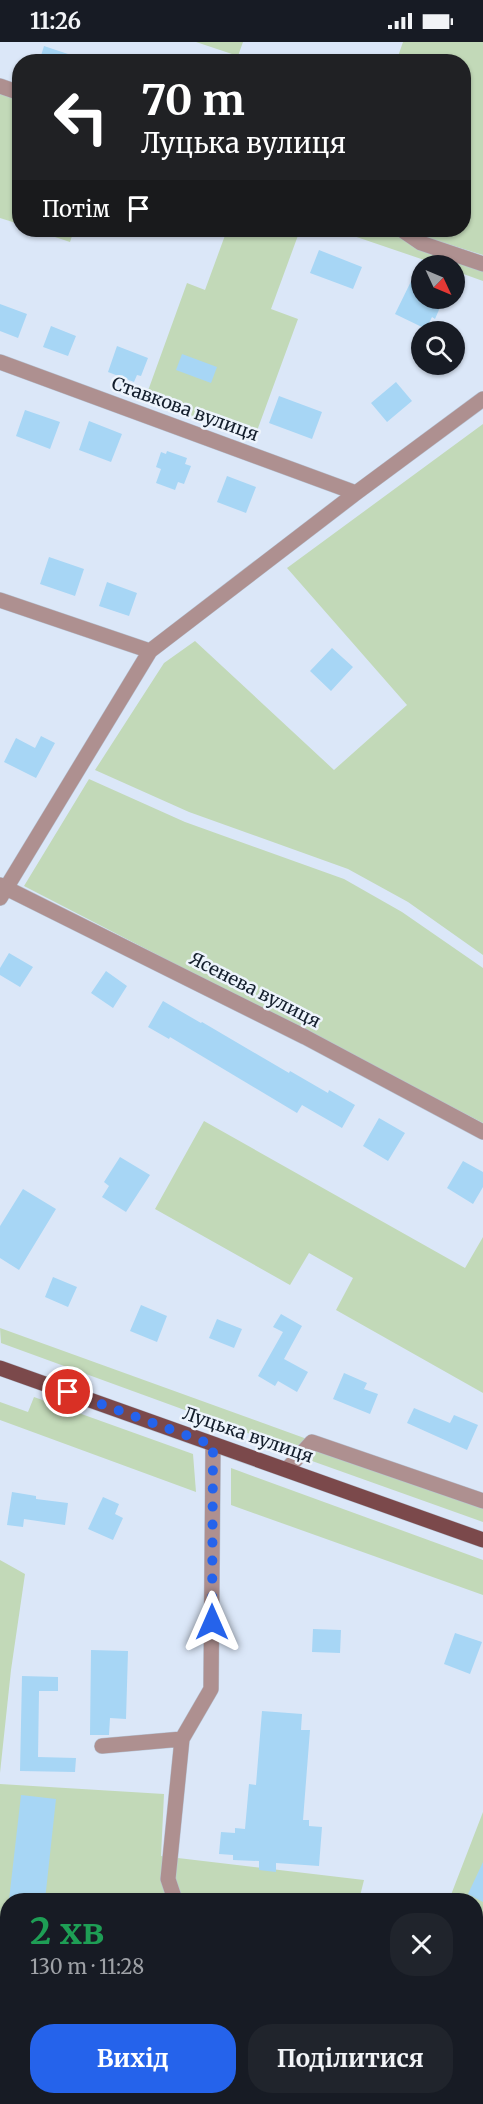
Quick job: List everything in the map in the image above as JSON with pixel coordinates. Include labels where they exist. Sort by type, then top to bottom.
[{"type":"main road","name":"Луцька вулиця","points":[[0,1368],[483,1540]]},
{"type":"street","points":[[412,237],[421,243],[483,264]]},
{"type":"street","name":"Ставкова вулиця","points":[[0,362],[356,493]]},
{"type":"street","points":[[2,890],[150,651],[483,399]]},
{"type":"street","points":[[0,600],[150,651]]},
{"type":"street","name":"Ясенева вулиця","points":[[2,890],[304,1037],[483,1132]]},
{"type":"street","points":[[287,1469],[312,1442],[483,1501]]},
{"type":"street","points":[[173,1893],[168,1879],[182,1739],[211,1689],[213,1445]]},
{"type":"street","points":[[102,1746],[182,1739]]},
{"type":"green space","points":[[196,42],[243,42],[239,54],[232,54]]},
{"type":"green space","points":[[403,42],[483,42],[483,255],[425,237],[471,237],[471,54],[399,54]]},
{"type":"green space","points":[[0,92],[12,96],[12,222],[0,218]]},
{"type":"green space","points":[[55,237],[72,237],[70,242]]},
{"type":"green space","points":[[224,237],[297,237],[271,309],[298,319],[254,439],[145,399],[187,283],[205,290]]},
{"type":"green space","points":[[357,237],[402,237],[419,248],[439,255],[411,255]]},
{"type":"green space","points":[[465,264],[483,270],[483,281],[465,275]]},
{"type":"green space","points":[[483,424],[483,955],[408,902],[348,869],[189,812],[95,770],[164,663],[195,641],[334,770],[407,705],[287,568]]},
{"type":"green space","points":[[89,779],[185,822],[344,879],[402,912],[483,968],[483,1123],[24,886]]},
{"type":"green space","points":[[204,1121],[465,1268],[483,1237],[483,1393],[336,1310],[353,1278],[309,1253],[290,1285],[155,1209]]},
{"type":"green space","points":[[0,1328],[307,1439],[294,1450],[1,1343]]},
{"type":"green space","points":[[34,1397],[193,1454],[196,1492],[0,1420],[0,1402],[28,1412]]},
{"type":"green space","points":[[316,1449],[483,1508],[483,1522],[312,1461]]},
{"type":"green space","points":[[231,1468],[483,1560],[483,1595],[231,1505]]},
{"type":"green space","points":[[0,1560],[25,1574],[11,1670],[0,1773]]},
{"type":"green space","points":[[0,1784],[164,1794],[161,1856],[364,1880],[361,1893],[0,1893]]},
{"type":"green space","points":[[483,1812],[483,1893],[452,1893]]},
{"type":"building","points":[[44,46],[68,54],[42,54]]},
{"type":"building","points":[[319,250],[362,267],[353,289],[310,273]]},
{"type":"building","points":[[411,281],[411,309],[439,309],[435,319],[432,317],[430,321],[411,322],[395,314]]},
{"type":"building","points":[[0,304],[27,314],[18,338],[0,331]]},
{"type":"building","points":[[51,326],[76,336],[68,356],[43,347]]},
{"type":"building","points":[[117,346],[148,358],[141,376],[137,375],[134,382],[108,372]]},
{"type":"building","points":[[182,354],[217,367],[211,383],[176,370]]},
{"type":"building","points":[[396,382],[412,401],[387,422],[371,403]]},
{"type":"building","points":[[279,396],[322,412],[312,439],[269,423]]},
{"type":"building","points":[[25,410],[60,422],[50,449],[16,436]]},
{"type":"building","points":[[89,421],[122,434],[111,462],[79,450]]},
{"type":"building","points":[[167,451],[187,458],[185,464],[191,466],[184,484],[178,482],[175,490],[156,483],[161,469],[156,467],[161,452],[166,454]]},
{"type":"building","points":[[227,476],[256,487],[246,513],[217,502]]},
{"type":"building","points":[[49,557],[84,569],[75,596],[40,584]]},
{"type":"building","points":[[107,582],[137,593],[129,616],[99,606]]},
{"type":"building","points":[[332,648],[353,667],[331,691],[310,671]]},
{"type":"building","points":[[41,736],[55,743],[36,778],[4,762],[16,738],[35,748]]},
{"type":"building","points":[[9,953],[33,967],[20,987],[0,975],[0,968]]},
{"type":"building","points":[[106,971],[127,986],[113,1008],[91,993]]},
{"type":"building","points":[[163,1001],[289,1073],[290,1071],[328,1093],[329,1090],[355,1105],[342,1128],[302,1105],[297,1113],[170,1037],[169,1039],[148,1027]]},
{"type":"building","points":[[379,1118],[405,1133],[388,1161],[363,1146]]},
{"type":"building","points":[[120,1157],[150,1175],[126,1212],[102,1197],[109,1186],[104,1182]]},
{"type":"building","points":[[463,1161],[483,1172],[483,1187],[473,1204],[447,1188]]},
{"type":"building","points":[[23,1189],[56,1209],[19,1270],[0,1258],[0,1226]]},
{"type":"building","points":[[53,1277],[77,1287],[68,1307],[45,1297]]},
{"type":"building","points":[[141,1305],[167,1316],[157,1342],[130,1331]]},
{"type":"building","points":[[281,1314],[302,1326],[284,1359],[308,1372],[297,1392],[278,1381],[275,1386],[258,1376],[283,1332],[273,1327]]},
{"type":"building","points":[[217,1319],[242,1329],[234,1348],[209,1338]]},
{"type":"building","points":[[344,1373],[367,1383],[364,1389],[378,1394],[370,1414],[333,1399]]},
{"type":"building","points":[[414,1408],[450,1423],[454,1415],[478,1425],[467,1450],[407,1423]]},
{"type":"building","points":[[12,1492],[36,1496],[36,1499],[68,1503],[65,1525],[24,1519],[23,1527],[7,1525]]},
{"type":"building","points":[[103,1497],[119,1504],[115,1514],[123,1518],[113,1540],[88,1529]]},
{"type":"building","points":[[313,1629],[341,1630],[340,1653],[312,1652]]},
{"type":"building","points":[[455,1633],[482,1642],[470,1674],[444,1664]]},
{"type":"building","points":[[91,1650],[128,1651],[126,1719],[110,1718],[109,1735],[90,1735]]},
{"type":"building","points":[[22,1676],[58,1677],[58,1691],[39,1691],[38,1757],[76,1758],[75,1772],[20,1771]]},
{"type":"building","points":[[262,1711],[302,1714],[301,1730],[310,1730],[303,1820],[309,1820],[309,1826],[322,1827],[319,1866],[276,1863],[276,1872],[259,1870],[259,1861],[233,1860],[233,1855],[219,1854],[221,1832],[235,1833],[235,1828],[245,1829],[249,1784],[256,1785]]},
{"type":"building","points":[[21,1795],[56,1799],[46,1893],[10,1893]]},
{"type":"building","points":[[483,1862],[483,1893],[468,1893]]},
{"type":"route","points":[[68,1392],[213,1445],[212,1622]]}]
